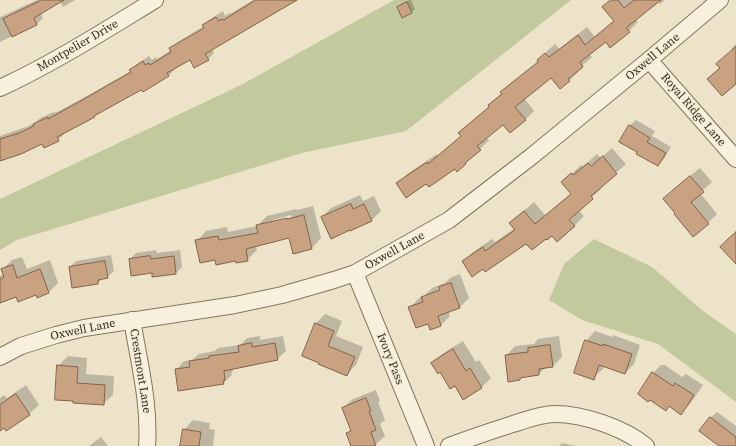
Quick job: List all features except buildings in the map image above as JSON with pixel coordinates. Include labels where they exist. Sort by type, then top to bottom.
[{"type":"street","name":"Montpelier Drive","points":[[0,88],[66,54],[155,0]]},
{"type":"street","name":"Oxwell Lane","points":[[0,357],[21,346],[84,328],[243,303],[282,295],[355,273],[449,220],[532,156],[720,0]]},
{"type":"street","name":"Royal Ridge Lane","points":[[649,60],[736,159]]},
{"type":"street","name":"Ivory Pass","points":[[355,273],[426,446]]},
{"type":"street","name":"Crestmont Lane","points":[[132,320],[144,386],[148,420],[147,446]]},
{"type":"street","points":[[449,446],[536,417],[554,414],[573,416],[600,422],[620,430],[646,446]]},
{"type":"green space","points":[[394,0],[571,0],[406,131],[302,153],[17,240],[0,250],[0,199],[241,85]]},
{"type":"green space","points":[[594,239],[652,267],[703,311],[736,334],[736,402],[658,344],[582,320],[549,300],[564,264]]}]
